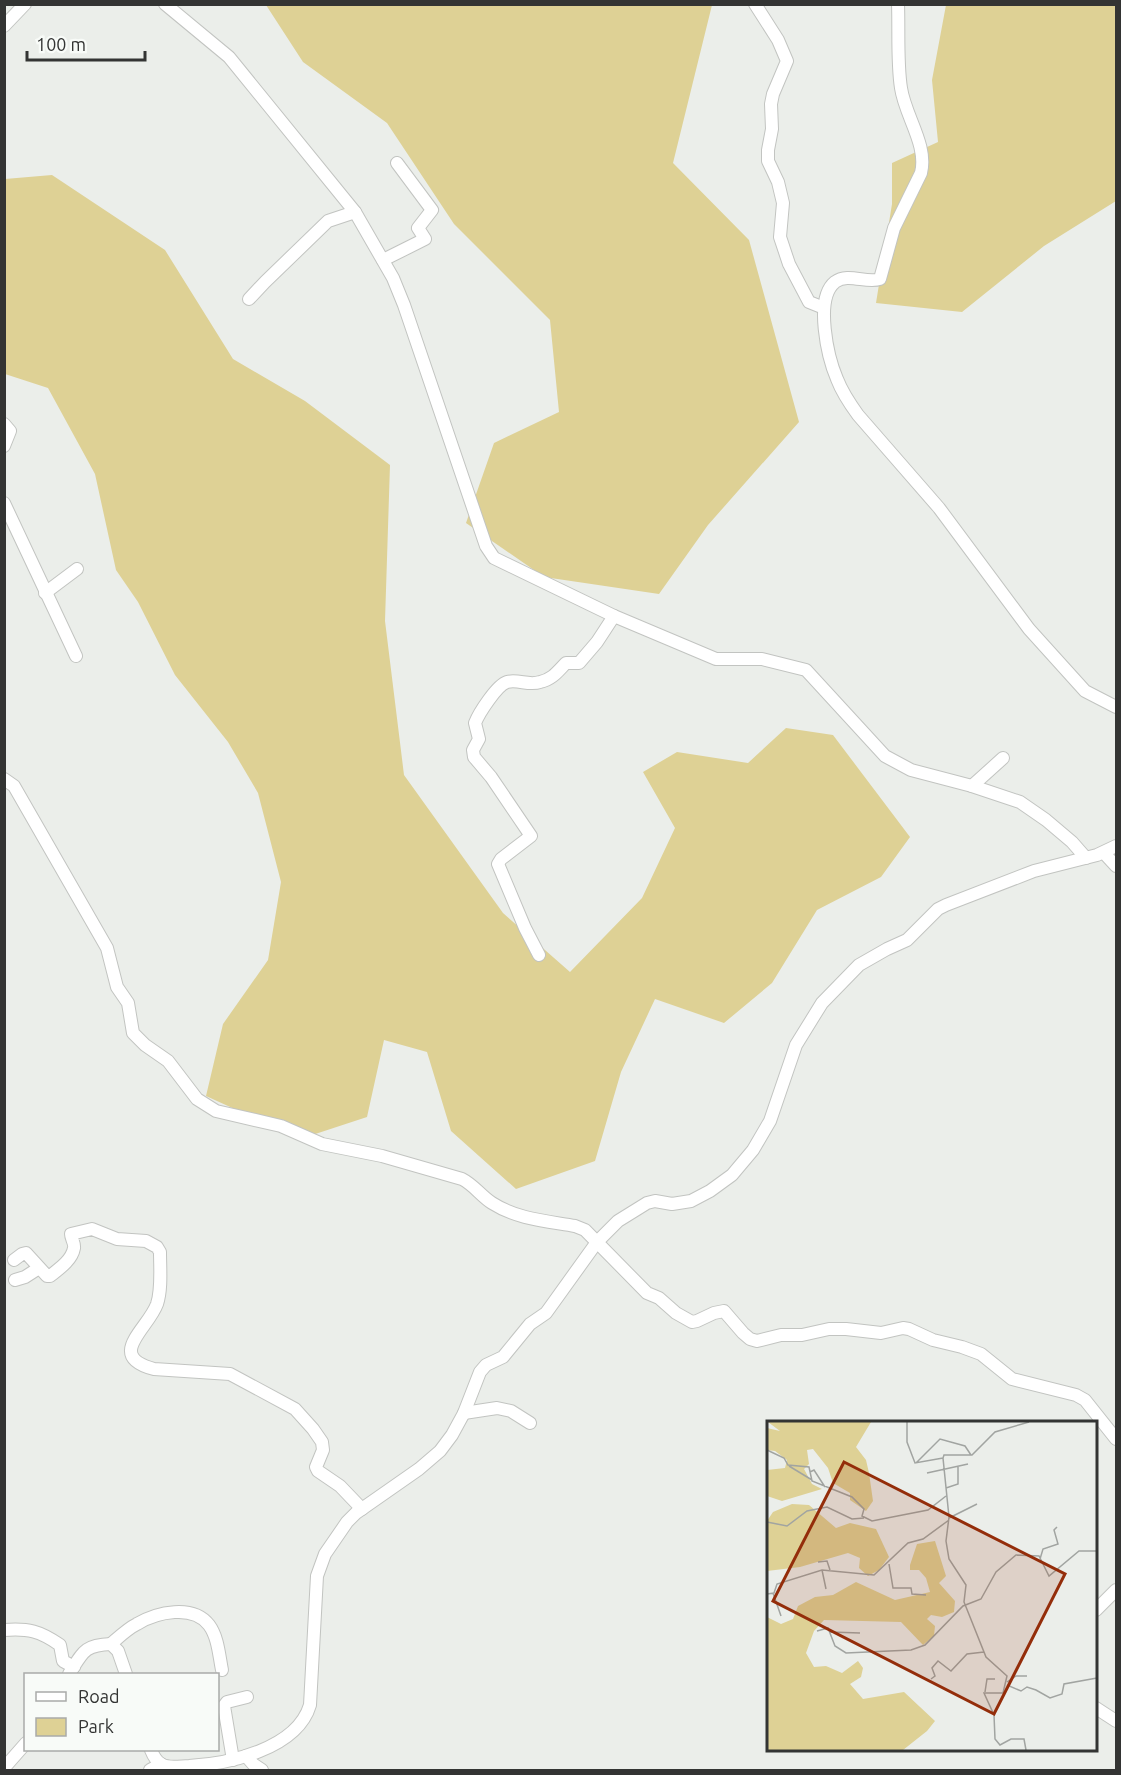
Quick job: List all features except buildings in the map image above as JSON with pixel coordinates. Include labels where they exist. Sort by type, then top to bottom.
[{"type":"street","points":[[4,26],[25,4]]},
{"type":"street","points":[[165,4],[229,57],[356,212],[405,304],[489,553],[494,558],[614,616],[716,659],[762,659],[806,670],[885,756],[911,770],[972,786],[1020,802],[1055,827],[1086,858]]},
{"type":"street","points":[[755,4],[778,39],[787,62],[773,94],[772,129],[768,150],[768,161],[778,182],[783,203],[780,237],[789,264],[805,297],[809,302],[824,308]]},
{"type":"street","points":[[898,4],[901,91],[921,151],[923,165],[894,228],[880,279],[839,279],[831,286],[824,308],[824,321],[837,380],[851,406],[882,445],[939,508],[1029,629],[1085,691],[1116,706]]},
{"type":"street","points":[[383,260],[425,239],[418,228],[432,210],[397,163]]},
{"type":"street","points":[[249,299],[328,221],[356,212]]},
{"type":"street","points":[[4,424],[10,431],[4,446]]},
{"type":"street","points":[[4,503],[76,656]]},
{"type":"street","points":[[45,593],[77,569]]},
{"type":"street","points":[[539,955],[498,864],[531,837],[491,777],[474,757],[473,750],[479,740],[476,723],[493,694],[504,683],[538,683],[554,677],[566,663],[579,663],[597,642],[614,616]]},
{"type":"street","points":[[972,786],[1003,758]]},
{"type":"street","points":[[4,779],[14,786],[107,948],[117,987],[128,1003],[133,1033],[145,1045],[168,1060],[188,1088],[205,1106],[229,1115],[281,1126],[322,1144],[382,1156],[462,1179],[470,1182],[489,1202],[506,1211],[523,1217],[575,1226],[585,1230],[647,1293],[659,1298],[687,1321],[697,1322],[714,1313],[724,1311],[743,1334],[750,1340],[757,1341],[781,1335],[801,1335],[829,1329],[881,1334],[903,1328],[909,1329],[933,1340],[981,1354],[1012,1379],[1076,1395],[1085,1400],[1116,1439]]},
{"type":"street","points":[[152,1751],[155,1767],[229,1764],[283,1739],[295,1729],[308,1713],[312,1688],[317,1576],[325,1554],[335,1538],[347,1522],[362,1509],[419,1469],[440,1451],[464,1413],[480,1372],[486,1365],[502,1357],[530,1324],[546,1313],[597,1242],[618,1221],[647,1203],[655,1201],[672,1204],[691,1201],[732,1175],[753,1150],[770,1121],[792,1054],[805,1027],[822,1003],[859,965],[880,952],[907,940],[938,909],[946,905],[1034,871],[1104,853],[1116,846]]},
{"type":"street","points":[[1104,853],[1116,866]]},
{"type":"street","points":[[14,1260],[24,1253],[49,1276],[67,1261],[75,1247],[70,1235],[92,1229],[114,1239],[144,1241],[157,1246],[160,1252],[158,1303],[132,1344],[131,1352],[136,1362],[154,1369],[230,1374],[295,1409],[322,1442],[323,1450],[316,1467],[318,1471],[340,1486],[362,1509]]},
{"type":"street","points":[[15,1280],[22,1279],[39,1268]]},
{"type":"street","points":[[464,1413],[497,1408],[511,1412],[530,1423]]},
{"type":"street","points":[[1097,1608],[1116,1590]]},
{"type":"street","points":[[4,1630],[31,1630],[44,1634],[60,1645],[63,1660],[72,1671],[91,1646],[111,1644],[138,1622],[174,1612],[198,1614],[213,1631],[222,1670]]},
{"type":"street","points":[[111,1644],[118,1650],[126,1673]]},
{"type":"street","points":[[229,1764],[224,1706],[227,1702],[248,1697]]},
{"type":"street","points":[[1097,1709],[1116,1721]]},
{"type":"street","points":[[4,1768],[9,1754],[24,1744]]},
{"type":"street","points":[[246,1756],[262,1770]]},
{"type":"green space","points":[[266,5],[712,5],[673,163],[749,240],[799,422],[708,525],[659,594],[544,577],[466,523],[494,443],[559,412],[550,320],[454,224],[387,123],[303,62]]},
{"type":"green space","points":[[946,5],[1116,5],[1116,201],[1044,246],[962,312],[876,303],[892,204],[892,163],[938,142],[932,80]]},
{"type":"green space","points":[[52,175],[165,250],[233,359],[305,401],[390,465],[385,621],[404,775],[503,913],[570,972],[642,898],[675,828],[643,772],[677,752],[748,763],[786,728],[833,735],[910,837],[881,877],[817,910],[772,983],[724,1023],[655,999],[621,1072],[595,1161],[516,1189],[451,1131],[427,1052],[384,1040],[367,1117],[300,1139],[206,1096],[223,1024],[268,960],[281,882],[258,793],[228,742],[175,675],[138,602],[116,570],[95,474],[48,388],[5,374],[5,179]]}]
